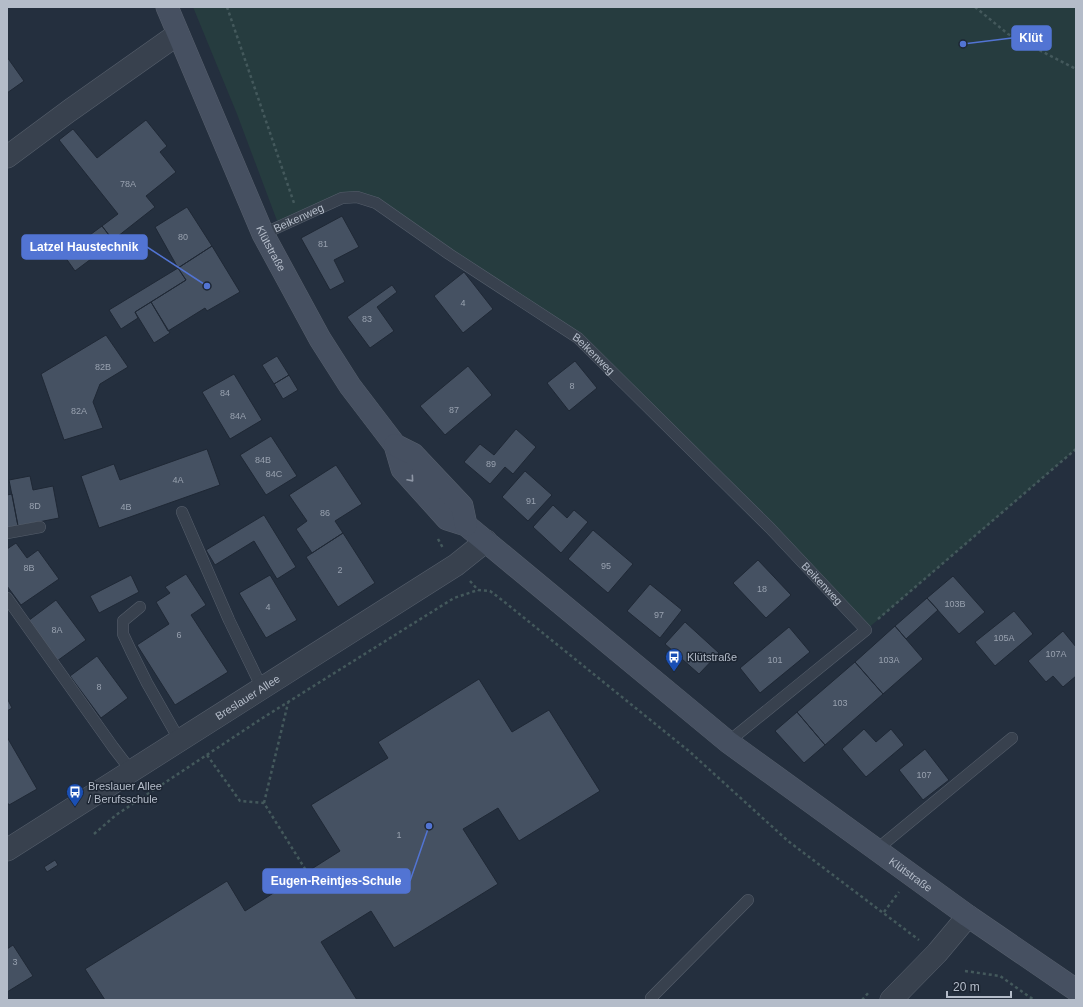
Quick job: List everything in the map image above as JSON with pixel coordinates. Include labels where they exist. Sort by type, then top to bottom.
[{"type":"main road","name":"Klütstraße","points":[[167,7],[262,234],[320,339],[350,386],[395,445],[402,469],[422,492],[447,519],[466,524],[728,742],[968,916],[1076,990]]},
{"type":"street","points":[[7,157],[68,111],[178,34]]},
{"type":"street","name":"Breslauer Allee","points":[[7,848],[132,772],[456,565],[486,541]]},
{"type":"street","points":[[891,1000],[937,953],[968,916]]},
{"type":"lane","name":"Beikenweg","points":[[262,234],[342,198],[357,197],[376,203],[449,254],[578,338],[770,528],[866,630]]},
{"type":"lane","points":[[182,512],[229,620],[262,688]]},
{"type":"lane","points":[[7,534],[40,527]]},
{"type":"lane","points":[[7,598],[132,772]]},
{"type":"lane","points":[[140,607],[123,621],[123,634],[147,683],[180,741]]},
{"type":"lane","points":[[728,742],[866,630]]},
{"type":"lane","points":[[876,850],[1012,738]]},
{"type":"lane","points":[[651,999],[748,900]]},
{"type":"path","points":[[227,7],[298,217]]},
{"type":"path","points":[[975,7],[1008,34],[1076,69]]},
{"type":"path","points":[[866,630],[1076,449]]},
{"type":"path","points":[[436,535],[445,552],[478,590]]},
{"type":"path","points":[[94,834],[116,815],[207,755],[288,702],[454,598],[478,590],[490,591],[690,752],[788,840],[921,942]]},
{"type":"path","points":[[288,702],[264,803],[307,872]]},
{"type":"path","points":[[207,755],[240,801],[264,803]]},
{"type":"path","points":[[965,971],[1000,976],[1034,1000]]},
{"type":"green space","points":[[193,7],[1076,7],[1076,449],[866,630],[578,338],[357,197],[279,226],[237,114]]},
{"type":"building","points":[[7,57],[24,81],[7,93]]},
{"type":"building","points":[[146,120],[167,146],[160,152],[176,172],[146,196],[155,207],[113,240],[102,226],[118,214],[59,140],[73,129],[97,158]]},
{"type":"building","points":[[187,207],[212,246],[178,268],[155,227]]},
{"type":"building","points":[[342,216],[359,247],[334,260],[345,282],[330,290],[301,238]]},
{"type":"building","points":[[102,226],[114,242],[91,259],[79,243]]},
{"type":"building","points":[[79,243],[91,259],[75,271],[63,254]]},
{"type":"building","points":[[212,246],[240,292],[207,311],[205,308],[168,331],[151,302],[186,280],[178,268]]},
{"type":"building","points":[[178,268],[186,280],[135,312],[138,318],[121,329],[109,310]]},
{"type":"building","points":[[464,272],[493,309],[463,333],[434,296]]},
{"type":"building","points":[[392,285],[397,292],[377,307],[394,331],[370,348],[347,317]]},
{"type":"building","points":[[151,302],[170,333],[154,343],[135,312]]},
{"type":"building","points":[[106,335],[128,367],[100,384],[93,402],[103,428],[64,440],[41,374]]},
{"type":"building","points":[[277,356],[289,375],[274,384],[262,365]]},
{"type":"building","points":[[575,361],[597,388],[569,411],[547,383]]},
{"type":"building","points":[[468,366],[492,395],[445,435],[420,406]]},
{"type":"building","points":[[234,374],[262,420],[230,439],[202,392]]},
{"type":"building","points":[[289,375],[298,390],[283,399],[274,384]]},
{"type":"building","points":[[516,429],[536,447],[513,474],[505,467],[490,484],[464,462],[480,444],[494,455]]},
{"type":"building","points":[[271,436],[297,476],[266,495],[240,455]]},
{"type":"building","points":[[207,449],[220,485],[99,528],[81,476],[114,464],[120,480]]},
{"type":"building","points":[[336,465],[362,504],[335,521],[343,533],[312,553],[296,529],[307,521],[289,495]]},
{"type":"building","points":[[525,471],[552,495],[528,521],[502,497]]},
{"type":"building","points":[[30,476],[33,490],[53,486],[59,518],[18,526],[9,480]]},
{"type":"building","points":[[12,494],[18,526],[7,528],[7,495]]},
{"type":"building","points":[[553,505],[567,518],[574,510],[588,522],[561,553],[533,527]]},
{"type":"building","points":[[264,515],[296,567],[277,579],[254,541],[215,565],[206,550]]},
{"type":"building","points":[[593,530],[633,564],[608,593],[568,559]]},
{"type":"building","points":[[343,533],[375,583],[338,607],[306,557]]},
{"type":"building","points":[[16,543],[27,558],[38,550],[59,579],[21,605],[7,586],[7,549]]},
{"type":"building","points":[[758,560],[791,595],[766,618],[733,583]]},
{"type":"building","points":[[186,574],[206,605],[191,615],[228,672],[175,705],[137,645],[169,624],[156,602],[170,593],[165,587]]},
{"type":"building","points":[[131,575],[139,592],[99,613],[90,596]]},
{"type":"building","points":[[270,575],[297,620],[266,638],[239,593]]},
{"type":"building","points":[[953,576],[985,612],[959,634],[927,598]]},
{"type":"building","points":[[650,584],[682,610],[660,638],[627,611]]},
{"type":"building","points":[[927,598],[938,610],[906,639],[895,626]]},
{"type":"building","points":[[56,600],[86,640],[57,661],[28,621]]},
{"type":"building","points":[[1014,611],[1033,634],[995,666],[975,642]]},
{"type":"building","points":[[685,622],[719,653],[699,674],[665,644]]},
{"type":"building","points":[[895,626],[923,659],[883,694],[855,662]]},
{"type":"building","points":[[789,627],[810,652],[760,693],[740,668]]},
{"type":"building","points":[[1063,631],[1076,647],[1076,676],[1063,687],[1053,676],[1046,682],[1028,661]]},
{"type":"building","points":[[97,656],[128,698],[101,718],[70,676]]},
{"type":"building","points":[[855,662],[883,694],[825,745],[797,712]]},
{"type":"building","points":[[479,679],[512,732],[549,710],[600,791],[519,841],[498,808],[463,829],[498,884],[394,948],[371,911],[321,942],[357,1000],[105,1000],[85,969],[227,881],[245,911],[340,851],[311,805],[388,758],[378,742]]},
{"type":"building","points":[[7,698],[12,708],[7,711]]},
{"type":"building","points":[[797,712],[825,745],[804,763],[775,731]]},
{"type":"building","points":[[864,729],[876,742],[891,729],[904,745],[866,777],[842,749]]},
{"type":"building","points":[[7,737],[37,789],[9,805],[7,802]]},
{"type":"building","points":[[925,749],[949,780],[923,800],[899,770]]},
{"type":"building","points":[[55,860],[58,865],[47,872],[44,867]]},
{"type":"building","points":[[13,945],[33,976],[7,992],[7,949]]},
{"type":"place","name":"Klüt","points":[[963,44]]},
{"type":"place","name":"Latzel Haustechnik","points":[[207,286]]},
{"type":"place","name":"Klütstraße","points":[[674,672]]},
{"type":"place","name":"Breslauer Allee / Berufsschule","points":[[75,807]]},
{"type":"place","name":"Eugen-Reintjes-Schule","points":[[429,826]]}]
